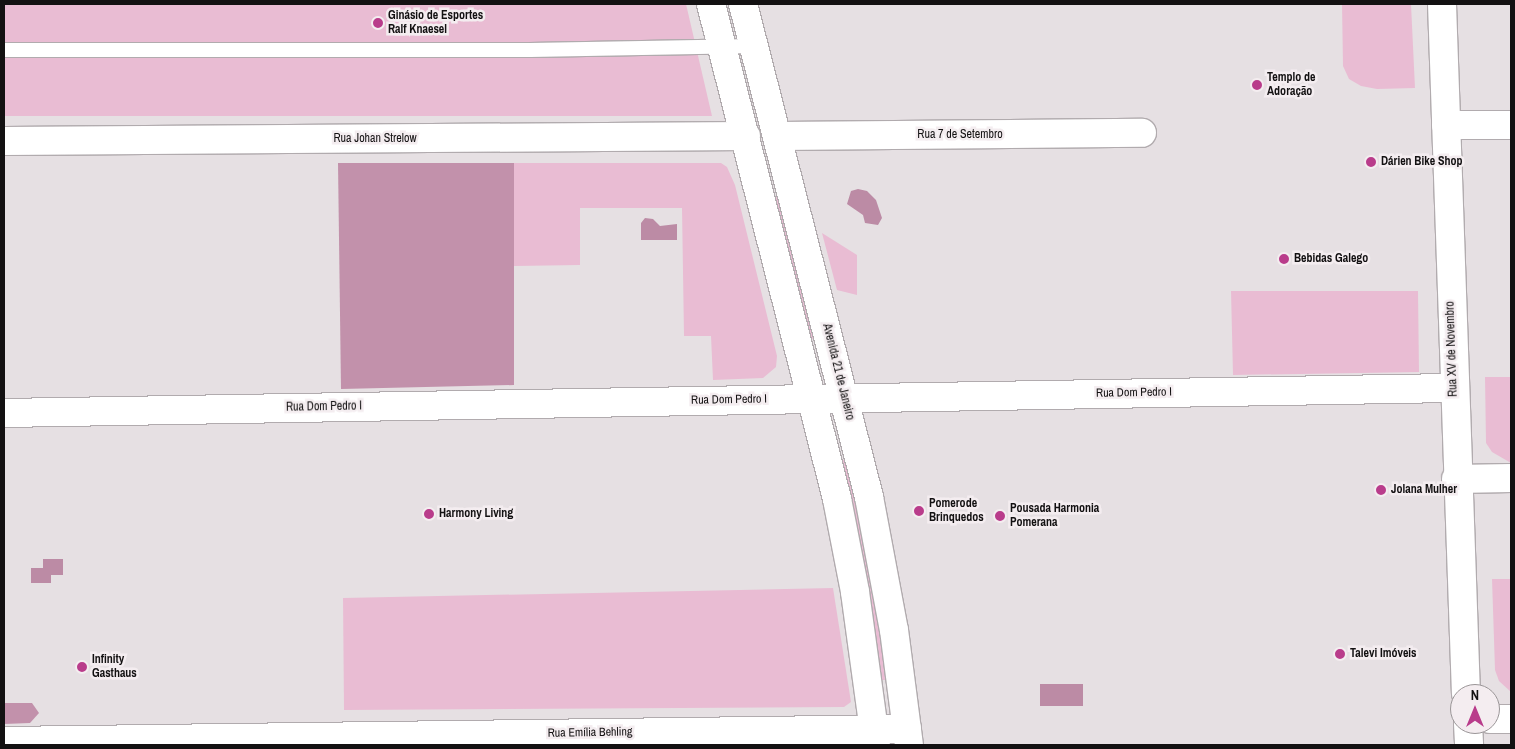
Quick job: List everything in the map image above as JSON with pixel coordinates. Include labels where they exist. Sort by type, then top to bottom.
[{"type":"street","points":[[712,4],[814,399],[848,548],[875,737]]},
{"type":"street","name":"Avenida 21 de Janeiro","points":[[743,4],[845,398],[887,587],[908,737]]},
{"type":"street","name":"Rua XV de Novembro","points":[[1442,4],[1456,479],[1466,684]]},
{"type":"street","points":[[1446,124],[1511,125]]},
{"type":"street","name":"Rua 7 de Setembro","points":[[746,136],[1142,133]]},
{"type":"street","name":"Rua Johan Strelow","points":[[4,142],[746,136]]},
{"type":"street","name":"Rua Dom Pedro I","points":[[4,413],[1454,388]]},
{"type":"street","points":[[1456,479],[1511,478]]},
{"type":"street","name":"Rua Emília Behling","points":[[4,742],[908,737]]},
{"type":"lane","points":[[4,50],[723,48],[754,46]]},
{"type":"shaded area","points":[[4,4],[686,4],[712,116],[4,116]]},
{"type":"shaded area","points":[[1342,4],[1411,4],[1415,88],[1377,89],[1361,86],[1349,79],[1343,66]]},
{"type":"shaded area","points":[[338,163],[514,163],[514,385],[341,389]]},
{"type":"shaded area","points":[[514,163],[721,163],[727,167],[735,185],[777,356],[776,367],[763,378],[713,380],[711,336],[684,336],[682,208],[580,208],[580,265],[514,266]]},
{"type":"shaded area","points":[[858,189],[867,191],[876,200],[882,218],[878,225],[865,223],[863,215],[847,204],[851,191]]},
{"type":"shaded area","points":[[781,196],[819,337],[811,339],[774,198]]},
{"type":"shaded area","points":[[645,218],[653,219],[660,226],[677,224],[677,240],[641,240],[641,223]]},
{"type":"shaded area","points":[[822,233],[857,255],[857,295],[837,290]]},
{"type":"shaded area","points":[[1231,291],[1418,291],[1419,372],[1233,375]]},
{"type":"shaded area","points":[[1485,377],[1511,377],[1511,463],[1492,452],[1486,443]]},
{"type":"shaded area","points":[[847,459],[877,588],[888,680],[880,680],[869,589],[839,461]]},
{"type":"shaded area","points":[[43,559],[63,559],[63,575],[51,575],[51,583],[31,583],[31,568],[43,568]]},
{"type":"shaded area","points":[[1492,579],[1511,579],[1511,692],[1499,681],[1495,670]]},
{"type":"shaded area","points":[[833,588],[851,702],[844,707],[344,710],[343,598]]},
{"type":"shaded area","points":[[1040,684],[1083,684],[1083,706],[1040,706]]},
{"type":"shaded area","points":[[4,703],[32,703],[39,713],[30,723],[4,724]]},
{"type":"place","name":"Ginásio de Esportes Ralf Knaesel","points":[[378,23]]},
{"type":"place","name":"Templo de Adoração","points":[[1257,85]]},
{"type":"place","name":"Dárien Bike Shop","points":[[1371,162]]},
{"type":"place","name":"Bebidas Galego","points":[[1284,259]]},
{"type":"place","name":"Jolana Mulher","points":[[1381,490]]},
{"type":"place","name":"Pomerode Brinquedos","points":[[919,511]]},
{"type":"place","name":"Harmony Living","points":[[429,514]]},
{"type":"place","name":"Pousada Harmonia Pomerana","points":[[1000,516]]},
{"type":"place","name":"Talevi Imóveis","points":[[1340,654]]},
{"type":"place","name":"Infinity Gasthaus","points":[[82,667]]}]
